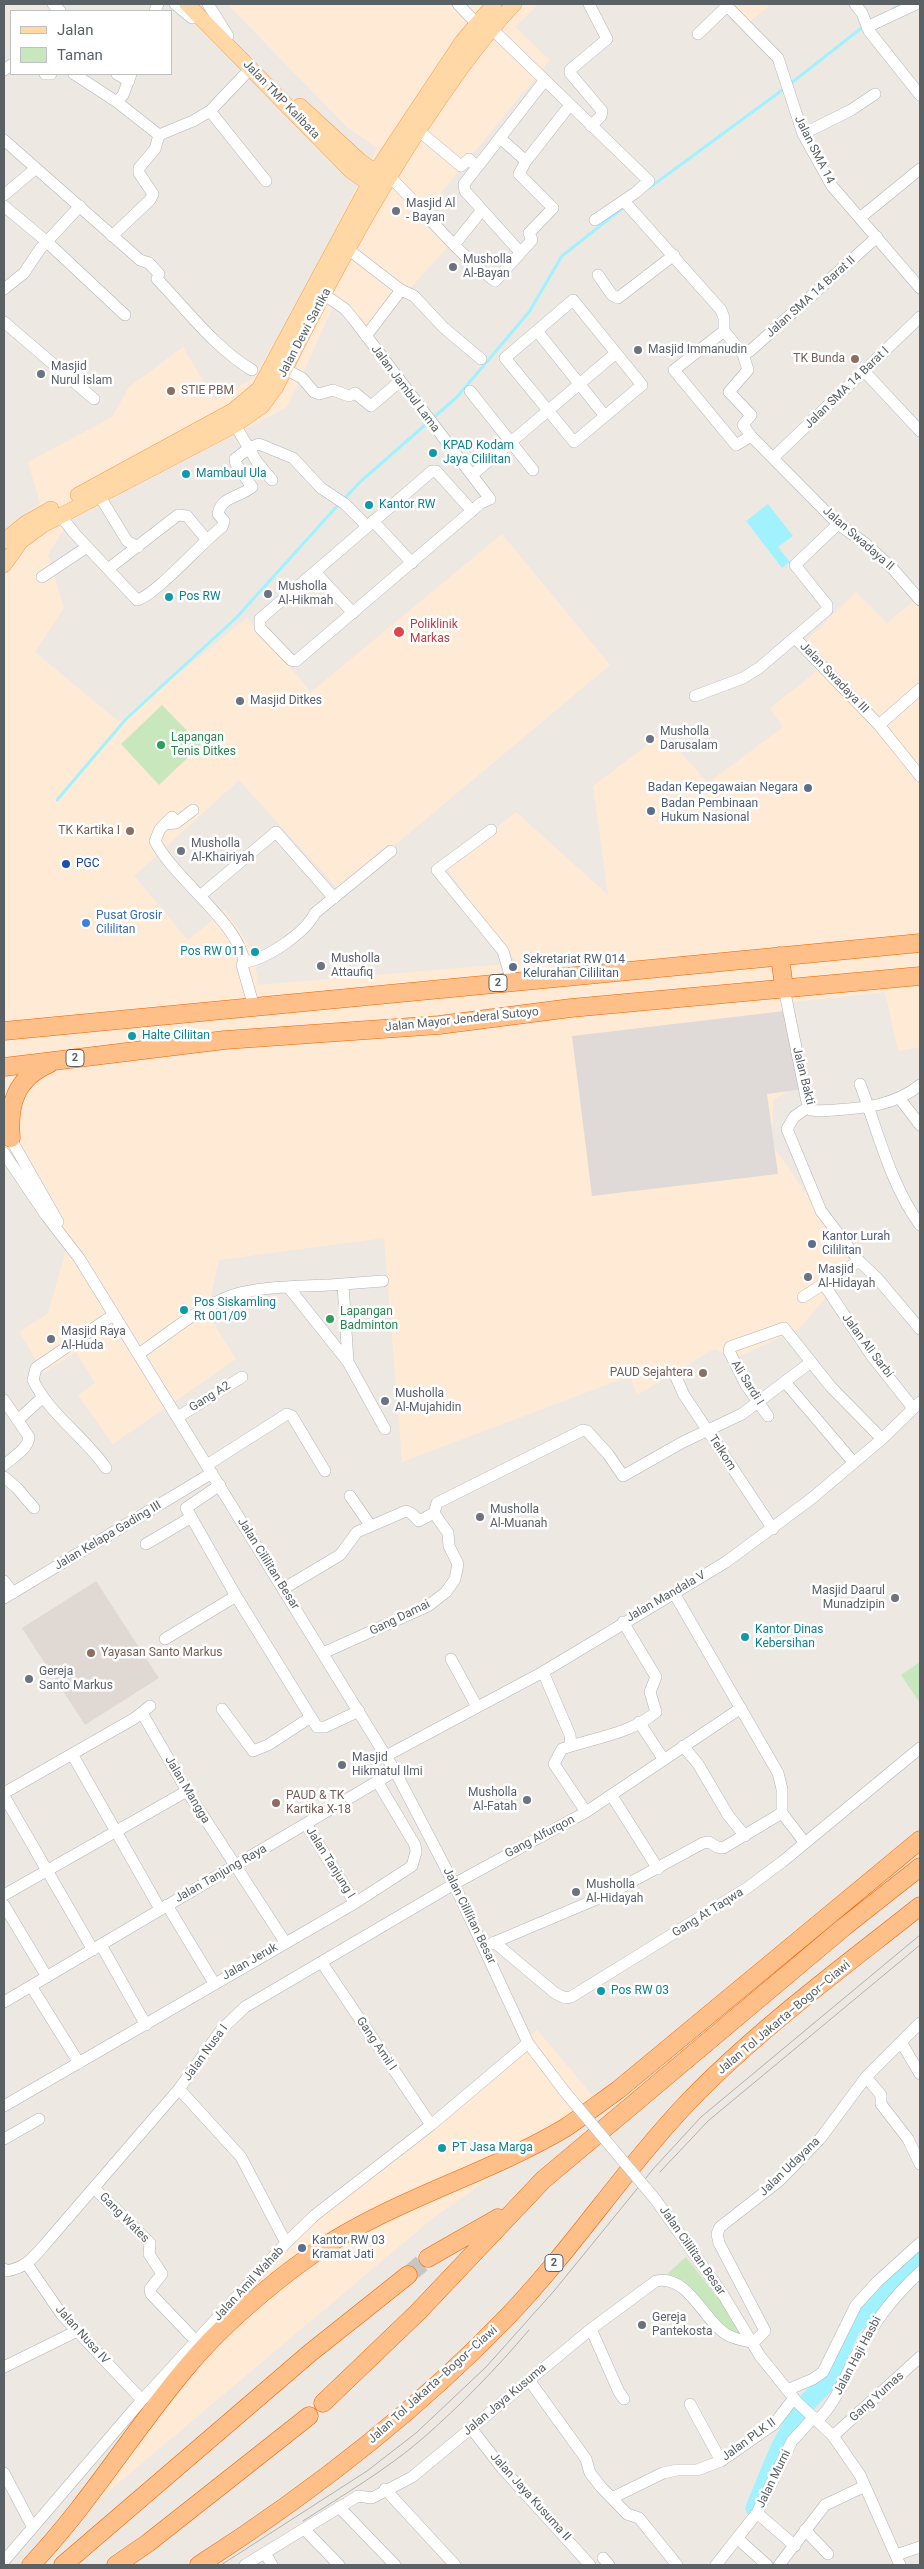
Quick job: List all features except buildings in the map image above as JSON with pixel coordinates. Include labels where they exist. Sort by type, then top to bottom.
[{"type":"highway","name":"2","points":[[4,1031],[920,943]]},
{"type":"highway","points":[[780,956],[784,988]]},
{"type":"highway","name":"Jalan Mayor Jenderal Sutoyo","points":[[4,1067],[225,1040],[440,1025],[571,1008],[920,976]]},
{"type":"highway","points":[[6,1139],[10,1112],[18,1088],[30,1074],[56,1060]]},
{"type":"highway","points":[[31,2565],[61,2534],[188,2366],[250,2305],[312,2255],[354,2229],[388,2210],[503,2158],[565,2127],[618,2090],[920,1840]]},
{"type":"highway","points":[[323,2403],[418,2312],[513,2209],[543,2180],[595,2134],[920,1867]]},
{"type":"highway","name":"Jalan Tol Jakarta–Bogor–Ciawi","points":[[199,2565],[316,2486],[453,2370],[537,2285],[632,2164],[728,2062],[920,1906]]},
{"type":"highway","points":[[428,2258],[513,2209]]},
{"type":"highway","points":[[63,2565],[310,2353],[408,2275]]},
{"type":"highway","points":[[116,2565],[148,2543],[309,2416]]},
{"type":"main road","name":"Jalan TMP Kalibata","points":[[187,4],[224,35],[380,181]]},
{"type":"main road","name":"Jalan TMP Kalibata","points":[[195,4],[224,35],[247,64],[337,158],[380,181]]},
{"type":"main road","name":"Jalan Dewi Sartika","points":[[4,541],[26,522],[244,403],[266,378],[319,291],[380,181],[476,23],[494,4]]},
{"type":"main road","name":"Jalan Dewi Sartika","points":[[4,565],[22,541],[60,515],[234,426],[262,406],[276,388],[319,291],[348,250],[380,181],[419,131],[454,77],[491,28],[514,4]]},
{"type":"street","points":[[159,135],[193,121],[210,111],[247,64],[175,4]]},
{"type":"street","points":[[208,4],[224,35]]},
{"type":"street","points":[[458,4],[476,23]]},
{"type":"street","points":[[589,4],[607,39],[570,70],[570,73],[602,111],[601,116],[591,126]]},
{"type":"street","points":[[855,4],[865,22],[920,95]]},
{"type":"street","points":[[865,22],[916,4]]},
{"type":"street","points":[[698,34],[726,5]]},
{"type":"street","name":"Jalan SMA 14","points":[[726,5],[775,54],[803,134],[832,186],[861,217],[920,288]]},
{"type":"street","points":[[491,28],[649,181],[626,204],[596,220]]},
{"type":"street","points":[[76,75],[118,102],[159,135]]},
{"type":"street","points":[[118,102],[124,95],[130,77]]},
{"type":"street","points":[[520,252],[482,210],[464,188],[464,184],[545,80]]},
{"type":"street","points":[[803,134],[852,110],[875,94]]},
{"type":"street","points":[[380,181],[424,211],[430,220],[454,244],[494,281],[532,239],[529,233],[553,207],[520,175],[526,161],[570,105]]},
{"type":"street","points":[[210,111],[266,181]]},
{"type":"street","points":[[419,131],[462,166],[469,159],[477,167]]},
{"type":"street","points":[[112,236],[154,194],[139,173],[139,168],[156,149],[159,135]]},
{"type":"street","points":[[500,138],[526,161]]},
{"type":"street","points":[[4,140],[140,260],[149,263],[158,273],[158,279],[205,329],[235,360],[252,370]]},
{"type":"street","points":[[4,195],[35,169]]},
{"type":"street","points":[[861,217],[920,169]]},
{"type":"street","points":[[626,204],[674,255],[721,310],[724,318],[724,331],[743,354],[749,367],[730,392],[751,415],[743,424],[751,436],[773,458]]},
{"type":"street","points":[[4,206],[46,241],[125,315]]},
{"type":"street","points":[[4,289],[31,264],[46,241],[80,206]]},
{"type":"street","points":[[454,244],[482,210]]},
{"type":"street","name":"Jalan SMA 14 Barat II","points":[[743,354],[750,351],[877,237]]},
{"type":"street","points":[[348,250],[401,290],[414,296],[444,328],[481,359]]},
{"type":"street","points":[[598,275],[612,295],[618,298],[674,255]]},
{"type":"street","points":[[366,336],[401,290]]},
{"type":"street","name":"Jalan Jambul Lama","points":[[319,291],[345,309],[490,499],[472,511]]},
{"type":"street","points":[[573,300],[642,385],[574,442],[505,358],[537,331],[573,300]]},
{"type":"street","name":"Jalan SMA 14 Barat I","points":[[773,458],[920,317]]},
{"type":"street","points":[[4,322],[94,399]]},
{"type":"street","points":[[537,331],[605,416]]},
{"type":"street","points":[[724,331],[674,370],[736,445],[751,436]]},
{"type":"street","points":[[472,475],[616,353]]},
{"type":"street","points":[[285,369],[302,378],[314,392],[319,394],[333,390],[349,396],[355,393],[371,406],[399,382]]},
{"type":"street","points":[[864,371],[920,431]]},
{"type":"street","points":[[470,391],[533,470]]},
{"type":"street","points":[[234,426],[272,480]]},
{"type":"street","points":[[60,515],[130,595],[140,600],[224,524],[218,514],[219,508],[226,501],[252,486],[236,464],[235,459],[249,448],[259,444],[293,458],[321,488],[335,495],[412,563]]},
{"type":"street","name":"Jalan Swadaya II","points":[[773,458],[838,524],[866,544],[893,569],[920,600]]},
{"type":"street","points":[[434,470],[472,511],[296,661],[291,660],[260,628],[258,623],[260,619],[370,524],[434,470]]},
{"type":"street","points":[[99,495],[127,541],[138,547]]},
{"type":"street","points":[[108,570],[178,515],[184,514],[206,539]]},
{"type":"street","name":"Jalan Swadaya III","points":[[838,524],[795,564],[828,607],[796,639],[879,725],[920,776]]},
{"type":"street","points":[[42,577],[87,547]]},
{"type":"street","points":[[315,572],[353,613]]},
{"type":"street","points":[[695,696],[743,678],[796,639]]},
{"type":"street","points":[[879,725],[920,689]]},
{"type":"street","points":[[193,810],[176,823],[169,821],[157,832],[155,841],[170,865],[200,896],[241,948],[244,962],[242,965],[254,1007]]},
{"type":"street","points":[[491,830],[437,870],[503,951],[512,982]]},
{"type":"street","points":[[200,896],[276,832],[334,898]]},
{"type":"street","points":[[244,962],[262,959],[310,924],[315,913],[391,850]]},
{"type":"street","name":"Jalan Bakti","points":[[784,988],[808,1107],[820,1111],[869,1107],[900,1099],[920,1085]]},
{"type":"street","points":[[860,1084],[900,1191],[908,1209],[920,1226]]},
{"type":"street","points":[[900,1099],[920,1125]]},
{"type":"street","points":[[808,1107],[789,1123],[788,1132],[821,1211],[859,1261],[878,1278],[920,1329]]},
{"type":"street","name":"Jalan Cililitan Besar","points":[[6,1139],[395,1771],[454,1884],[489,1944],[528,2043],[565,2092],[655,2199],[702,2264],[753,2343],[793,2396],[833,2436],[865,2486],[898,2560]]},
{"type":"street","name":"Jalan Cililitan Besar","points":[[6,1139],[45,1214],[68,1242]]},
{"type":"street","points":[[802,1297],[859,1261]]},
{"type":"street","points":[[139,1354],[186,1322],[232,1295],[253,1291],[383,1281]]},
{"type":"street","name":"Jalan Ali Sarbi","points":[[823,1283],[866,1348],[916,1405]]},
{"type":"street","points":[[343,1284],[348,1362]]},
{"type":"street","points":[[289,1288],[348,1362],[385,1429]]},
{"type":"street","points":[[106,1468],[90,1446],[43,1398],[33,1380],[36,1368],[114,1314]]},
{"type":"street","name":"Ali Sardi I","points":[[768,1416],[732,1361],[729,1349],[784,1328],[811,1362]]},
{"type":"street","points":[[283,1589],[340,1555],[357,1532],[370,1525],[406,1511],[419,1521],[434,1513],[437,1504],[583,1430],[608,1454],[622,1476],[707,1430],[733,1419],[759,1403],[811,1362],[882,1440]]},
{"type":"street","name":"Telkom","points":[[676,1375],[684,1395],[773,1529]]},
{"type":"street","name":"Gang A2","points":[[178,1417],[242,1377]]},
{"type":"street","points":[[785,1382],[854,1463]]},
{"type":"street","points":[[19,1419],[43,1398]]},
{"type":"street","points":[[4,1400],[19,1419],[29,1437],[29,1442],[4,1465]]},
{"type":"street","name":"Jalan Mandala V","points":[[386,1756],[543,1672],[623,1622],[726,1562],[773,1529],[882,1440],[916,1405]]},
{"type":"street","name":"Jalan Kelapa Gading III","points":[[8,1596],[210,1469],[287,1414],[292,1416],[326,1471]]},
{"type":"street","points":[[4,1477],[17,1488],[34,1508]]},
{"type":"street","points":[[220,1485],[186,1508],[236,1596],[317,1727],[320,1728],[359,1711]]},
{"type":"street","points":[[350,1496],[370,1525]]},
{"type":"street","name":"Gang Damai","points":[[323,1653],[428,1606],[446,1592],[455,1579],[458,1564],[449,1546],[448,1533],[434,1513]]},
{"type":"street","points":[[146,1544],[190,1518]]},
{"type":"street","points":[[4,1581],[8,1596]]},
{"type":"street","points":[[674,1593],[778,1773],[782,1789],[782,1813],[805,1843]]},
{"type":"street","points":[[165,1640],[236,1596]]},
{"type":"street","points":[[543,1672],[570,1735],[571,1746],[598,1737],[616,1735],[656,1712],[650,1692],[656,1677],[623,1622]]},
{"type":"street","points":[[451,1659],[477,1708]]},
{"type":"street","points":[[586,1812],[741,1708]]},
{"type":"street","points":[[222,1709],[253,1750],[268,1745],[311,1717]]},
{"type":"street","name":"Jalan Mangga","points":[[4,1795],[146,1710],[187,1790],[234,1866],[285,1942]]},
{"type":"street","points":[[639,1722],[664,1760]]},
{"type":"street","name":"Gang Alfurqon","points":[[454,1884],[586,1812],[554,1764],[562,1749],[571,1746]]},
{"type":"street","points":[[683,1746],[698,1764],[728,1815],[745,1836]]},
{"type":"street","name":"Gang At Taqwa","points":[[489,1944],[555,1993],[565,1998],[571,1997],[728,1901],[805,1843],[920,1748]]},
{"type":"street","points":[[72,1754],[115,1832],[214,1983]]},
{"type":"street","name":"Jalan Tanjung Raya","points":[[4,2002],[395,1771]]},
{"type":"street","name":"Jalan Jeruk","points":[[5,2103],[146,2025],[214,1983],[355,1903],[405,1872],[415,1862],[414,1846],[377,1781]]},
{"type":"street","points":[[4,1895],[187,1790]]},
{"type":"street","points":[[4,1795],[46,1872],[97,1947],[146,2025]]},
{"type":"street","points":[[612,1796],[658,1869]]},
{"type":"street","points":[[489,1944],[611,1894],[703,1843],[709,1842],[723,1848],[782,1813]]},
{"type":"street","name":"Jalan Tanjung I","points":[[306,1824],[355,1903]]},
{"type":"street","name":"Jalan Nusa I","points":[[27,2264],[179,2089],[222,2029],[236,2015],[254,2002],[454,1884]]},
{"type":"street","points":[[4,1905],[47,1977]]},
{"type":"street","name":"Gang Amil I","points":[[322,1963],[431,2125]]},
{"type":"street","points":[[31,1986],[79,2063]]},
{"type":"street","name":"Jalan Udayana","points":[[753,2343],[765,2331],[719,2243],[717,2234],[720,2227],[779,2181],[800,2160],[820,2139],[866,2077],[901,2042],[919,2028]]},
{"type":"street","points":[[901,2042],[920,2074]]},
{"type":"street","name":"Jalan Amil Wahab","points":[[4,2561],[32,2526],[142,2400],[314,2215],[431,2125],[528,2043]]},
{"type":"street","points":[[866,2077],[881,2095],[881,2104],[908,2139],[920,2164]]},
{"type":"street","points":[[179,2089],[241,2157],[286,2243]]},
{"type":"street","points":[[4,2139],[39,2119]]},
{"type":"street","name":"Gang Wates","points":[[94,2188],[150,2243],[149,2254],[162,2274],[150,2289],[150,2294],[196,2341]]},
{"type":"street","points":[[793,2396],[823,2372],[856,2305],[877,2282],[920,2243]]},
{"type":"street","points":[[5,2271],[19,2269],[27,2264]]},
{"type":"street","name":"Jalan Nusa IV","points":[[27,2264],[47,2296],[142,2400]]},
{"type":"street","name":"Jalan Haji Hasbi","points":[[814,2417],[828,2410],[880,2313],[919,2276]]},
{"type":"street","name":"Jalan Jaya Kusuma","points":[[245,2565],[358,2496],[372,2498],[385,2489],[412,2477],[591,2329],[651,2284],[662,2280],[673,2283],[686,2292],[727,2335],[753,2343]]},
{"type":"street","points":[[591,2329],[619,2392],[624,2399]]},
{"type":"street","points":[[4,2367],[77,2331]]},
{"type":"street","name":"Gang Yumas","points":[[833,2436],[920,2357]]},
{"type":"street","points":[[910,2366],[920,2375]]},
{"type":"street","points":[[529,2380],[586,2459],[590,2473],[627,2514],[640,2518],[677,2565]]},
{"type":"street","name":"Jalan PLK II","points":[[612,2498],[663,2473],[677,2470],[697,2470],[721,2461],[774,2424],[793,2396]]},
{"type":"street","points":[[690,2404],[721,2461]]},
{"type":"street","name":"Jalan Murni","points":[[716,2565],[757,2514],[792,2441],[814,2417]]},
{"type":"street","name":"Jalan Jaya Kusuma II","points":[[471,2428],[502,2468],[590,2565]]},
{"type":"street","points":[[4,2473],[32,2526]]},
{"type":"street","points":[[779,2565],[825,2505],[865,2486]]},
{"type":"street","points":[[385,2489],[455,2565]]},
{"type":"street","points":[[340,2507],[394,2565]]},
{"type":"street","points":[[757,2514],[795,2546]]},
{"type":"street","points":[[304,2530],[339,2565]]},
{"type":"street","points":[[805,2530],[828,2554]]},
{"type":"street","points":[[738,2539],[767,2565]]},
{"type":"street","points":[[898,2560],[920,2547]]},
{"type":"street","points":[[265,2553],[272,2565]]},
{"type":"shaded area","points":[[229,4],[538,4],[515,27],[550,60],[425,212],[454,240],[371,331],[333,307],[287,407],[69,521],[48,555],[64,608],[35,652],[119,722],[247,618],[311,692],[502,534],[610,665],[340,891],[239,780],[134,876],[188,940],[225,910],[254,952],[258,985],[517,963],[446,868],[516,812],[608,895],[593,786],[663,733],[708,783],[783,727],[770,708],[817,671],[799,648],[856,592],[887,623],[920,596],[920,1047],[898,1051],[885,992],[786,1003],[807,1080],[773,1100],[772,1144],[854,1264],[800,1328],[736,1358],[714,1349],[637,1395],[630,1376],[402,1462],[384,1238],[219,1260],[207,1313],[236,1359],[113,1444],[78,1395],[95,1383],[76,1352],[44,1373],[19,1332],[48,1313],[66,1250],[4,1161],[4,531],[40,503],[28,462],[112,417],[129,387],[183,347],[215,401],[253,378],[288,321],[377,148],[348,128]]},
{"type":"shaded area","points":[[723,4],[771,4],[745,26]]},
{"type":"shaded area","points":[[793,1010],[803,1089],[767,1094],[778,1174],[592,1196],[572,1036]]},
{"type":"shaded area","name":"Yayasan Santo Markus","points":[[96,1581],[159,1678],[85,1725],[22,1628]]},
{"type":"shaded area","points":[[537,2030],[598,2102],[433,2218],[46,2544],[226,2316],[319,2214]]},
{"type":"green space","name":"Lapangan Tenis Ditkes","points":[[162,705],[201,745],[159,785],[121,744]]},
{"type":"green space","points":[[920,1662],[920,1703],[901,1675]]},
{"type":"green space","points":[[686,2257],[748,2337],[729,2331],[687,2284],[667,2274]]},
{"type":"water","points":[[768,504],[793,536],[778,547],[790,562],[782,568],[746,521]]},
{"type":"waterway","points":[[893,9],[902,4]]},
{"type":"waterway","points":[[790,84],[864,26]]},
{"type":"waterway","points":[[649,188],[785,88]]},
{"type":"waterway","points":[[344,499],[360,482],[457,397],[529,312],[562,256],[624,207]]},
{"type":"waterway","points":[[57,800],[126,719],[236,618],[339,504]]},
{"type":"waterway","points":[[755,2508],[779,2450],[801,2409],[826,2383],[851,2328],[920,2252]]},
{"type":"tunnel","points":[[408,2275],[428,2258]]},
{"type":"tram line","points":[[221,2565],[367,2471],[416,2433],[486,2367],[554,2291],[654,2168],[701,2117],[920,1935]]},
{"type":"tram line","points":[[660,2172],[708,2121],[920,1945]]},
{"type":"tram line","points":[[303,2521],[379,2472],[422,2439],[478,2386],[529,2330]]},
{"type":"place","name":"Masjid Al - Bayan","points":[[396,211]]},
{"type":"place","name":"Musholla Al-Bayan","points":[[453,267]]},
{"type":"place","name":"Masjid Immanudin","points":[[638,350]]},
{"type":"place","name":"TK Bunda","points":[[855,359]]},
{"type":"place","name":"Masjid Nurul Islam","points":[[41,374]]},
{"type":"place","name":"STIE PBM","points":[[171,391]]},
{"type":"place","name":"KPAD Kodam Jaya Cililitan","points":[[433,453]]},
{"type":"place","name":"Mambaul Ula","points":[[186,474]]},
{"type":"place","name":"Kantor RW","points":[[369,505]]},
{"type":"place","name":"Musholla Al-Hikmah","points":[[268,594]]},
{"type":"place","name":"Pos RW","points":[[169,597]]},
{"type":"place","name":"Poliklinik Markas","points":[[399,632]]},
{"type":"place","name":"Masjid Ditkes","points":[[240,701]]},
{"type":"place","name":"Musholla Darusalam","points":[[650,739]]},
{"type":"place","name":"Lapangan Tenis Ditkes","points":[[161,745]]},
{"type":"place","name":"Badan Kepegawaian Negara","points":[[808,788]]},
{"type":"place","name":"Badan Pembinaan Hukum Nasional","points":[[651,811]]},
{"type":"place","name":"TK Kartika I","points":[[130,831]]},
{"type":"place","name":"Musholla Al-Khairiyah","points":[[181,851]]},
{"type":"place","name":"PGC","points":[[66,864]]},
{"type":"place","name":"Pusat Grosir Cililitan","points":[[86,923]]},
{"type":"place","name":"Pos RW 011","points":[[255,952]]},
{"type":"place","name":"Musholla Attaufiq","points":[[321,966]]},
{"type":"place","name":"Sekretariat RW 014 Kelurahan Cililitan","points":[[513,967]]},
{"type":"place","name":"Halte Ciliitan","points":[[132,1036]]},
{"type":"place","name":"Kantor Lurah Cililitan","points":[[812,1244]]},
{"type":"place","name":"Masjid Al-Hidayah","points":[[808,1277]]},
{"type":"place","name":"Pos Siskamling Rt 001/09","points":[[184,1310]]},
{"type":"place","name":"Lapangan Badminton","points":[[330,1319]]},
{"type":"place","name":"Masjid Raya Al-Huda","points":[[51,1339]]},
{"type":"place","name":"PAUD Sejahtera","points":[[703,1373]]},
{"type":"place","name":"Musholla Al-Mujahidin","points":[[385,1401]]},
{"type":"place","name":"Musholla Al-Muanah","points":[[480,1517]]},
{"type":"place","name":"Masjid Daarul Munadzipin","points":[[895,1598]]},
{"type":"place","name":"Kantor Dinas Kebersihan","points":[[745,1637]]},
{"type":"place","name":"Yayasan Santo Markus","points":[[91,1653]]},
{"type":"place","name":"Gereja Santo Markus","points":[[29,1679]]},
{"type":"place","name":"Masjid Hikmatul Ilmi","points":[[342,1765]]},
{"type":"place","name":"Musholla Al-Fatah","points":[[527,1800]]},
{"type":"place","name":"PAUD & TK Kartika X-18","points":[[276,1803]]},
{"type":"place","name":"Musholla Al-Hidayah","points":[[576,1892]]},
{"type":"place","name":"Pos RW 03","points":[[601,1991]]},
{"type":"place","name":"PT Jasa Marga","points":[[442,2148]]},
{"type":"place","name":"Kantor RW 03 Kramat Jati","points":[[302,2248]]},
{"type":"place","name":"Gereja Pantekosta","points":[[642,2325]]}]
